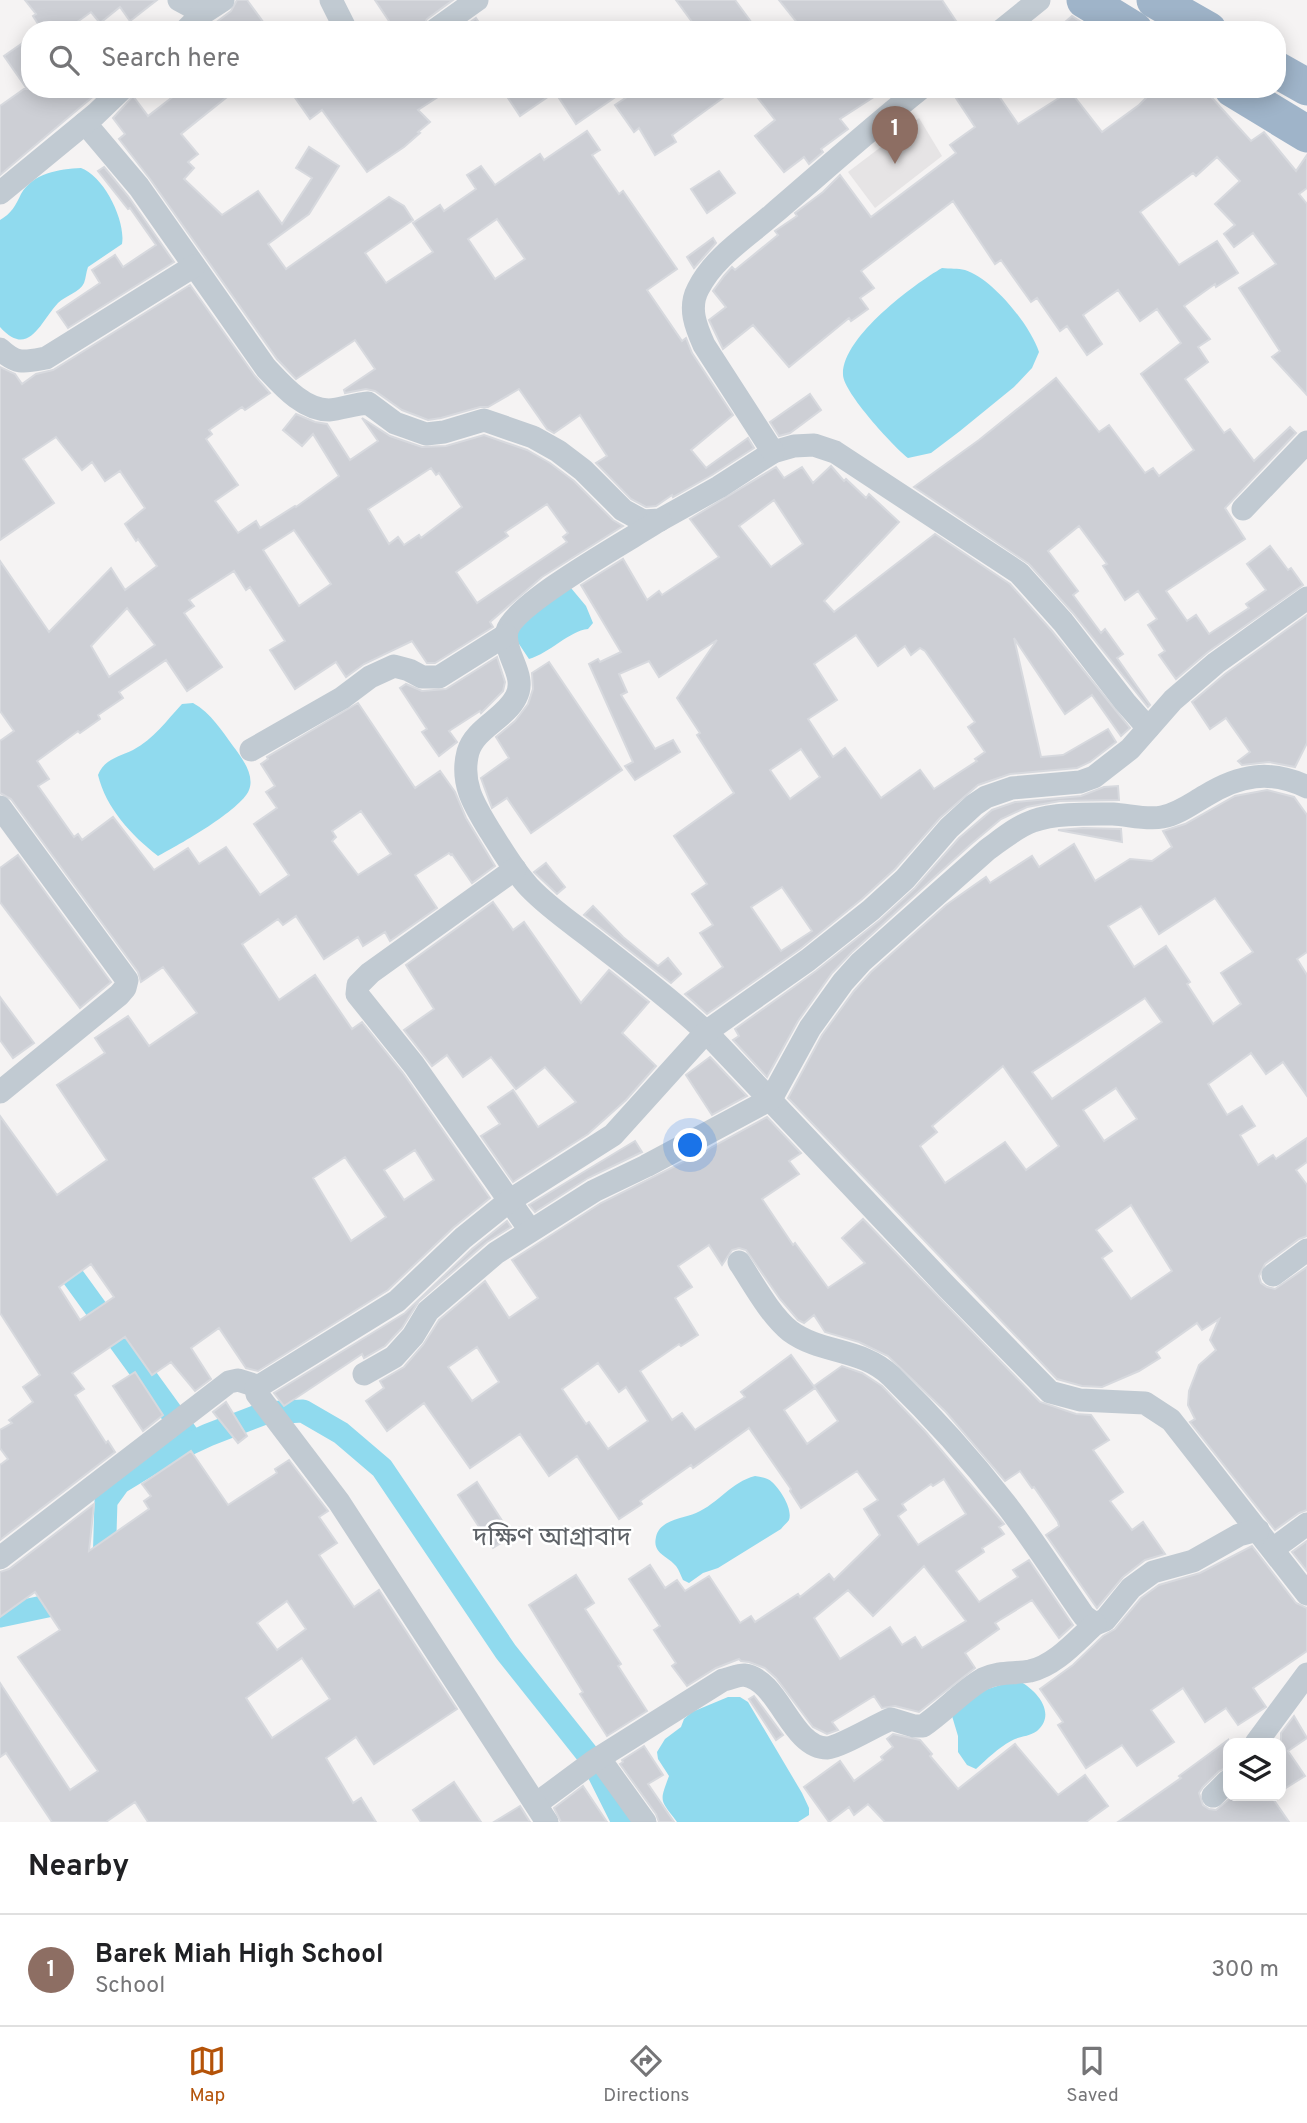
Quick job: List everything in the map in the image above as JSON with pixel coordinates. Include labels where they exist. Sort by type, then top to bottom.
[{"type":"highway","points":[[1085,0],[1119,21]]},
{"type":"highway","points":[[1132,0],[1168,21]]},
{"type":"highway","points":[[1155,0],[1192,21]]},
{"type":"highway","points":[[1286,75],[1307,87]]},
{"type":"highway","points":[[1286,87],[1307,99]]},
{"type":"highway","points":[[1248,98],[1307,134]]},
{"type":"street","points":[[179,0],[203,13]]},
{"type":"street","points":[[195,21],[223,0]]},
{"type":"street","points":[[331,0],[342,21]]},
{"type":"street","points":[[448,21],[477,0]]},
{"type":"street","points":[[1013,21],[1039,0]]},
{"type":"street","points":[[0,193],[112,98]]},
{"type":"street","points":[[773,452],[704,345],[696,327],[692,306],[697,290],[721,258],[909,98]]},
{"type":"street","points":[[85,123],[139,187],[265,368],[290,394],[311,406],[329,410],[368,403],[395,423],[426,434],[444,432],[484,420],[503,426],[533,437],[558,451],[583,470],[623,510],[643,521],[660,520]]},
{"type":"street","points":[[0,349],[15,361],[46,358],[194,266]]},
{"type":"street","points":[[1243,509],[1307,442]]},
{"type":"street","points":[[1148,728],[1056,613],[1020,573],[835,452],[814,445],[794,446],[773,452],[719,487],[660,520],[552,588],[521,611],[509,624],[506,635],[519,675],[518,694],[510,709],[480,734],[469,749],[465,769],[466,786],[477,810],[527,886],[684,1012],[705,1032],[1050,1392],[1080,1400],[1145,1403],[1171,1420],[1307,1594]]},
{"type":"street","points":[[258,1391],[405,1294],[463,1238],[509,1200],[622,1127],[705,1032],[808,960],[871,910],[905,879],[949,828],[986,797],[1012,788],[1080,782],[1094,777],[1130,749],[1173,700],[1216,663],[1307,598]]},
{"type":"street","points":[[251,750],[342,698],[370,677],[394,666],[422,677],[439,677],[506,635]]},
{"type":"street","points":[[364,1374],[394,1357],[414,1336],[428,1311],[496,1254],[530,1230],[594,1191],[771,1099],[810,1028],[843,982],[861,962],[987,850],[1009,834],[1034,820],[1060,816],[1116,814],[1159,818],[1175,813],[1238,779],[1264,776],[1292,781],[1307,788]]},
{"type":"street","points":[[0,807],[127,980],[119,995],[1,1089]]},
{"type":"street","points":[[516,869],[370,973],[358,985],[357,994],[414,1065],[530,1230]]},
{"type":"street","points":[[1273,1275],[1307,1250]]},
{"type":"street","points":[[739,1262],[760,1296],[789,1330],[830,1349],[874,1362],[891,1376],[1007,1505],[1084,1616],[1095,1624]]},
{"type":"street","points":[[0,1558],[229,1382],[238,1380],[258,1391],[339,1502],[544,1807],[597,1759],[723,1680],[743,1675],[760,1682],[807,1740],[825,1748],[891,1719],[923,1726],[981,1680],[999,1672],[1027,1672],[1040,1668],[1069,1648],[1095,1624],[1105,1620],[1131,1588],[1153,1572],[1193,1561],[1239,1535],[1258,1530]]},
{"type":"street","points":[[1273,1549],[1307,1524]]},
{"type":"street","points":[[1260,1738],[1307,1674]]},
{"type":"street","points":[[597,1759],[645,1822]]},
{"type":"shaded area","points":[[919,118],[942,156],[875,208],[848,172]]},
{"type":"water","points":[[81,168],[98,180],[112,200],[121,224],[122,244],[88,267],[82,286],[58,303],[33,334],[19,339],[10,336],[0,327],[0,220],[10,212],[32,181],[56,171]]},
{"type":"water","points":[[942,268],[965,270],[987,283],[1019,317],[1039,352],[1032,368],[1014,387],[960,431],[931,453],[908,458],[860,406],[851,394],[843,375],[846,360],[866,329],[914,286]]},
{"type":"water","points":[[571,588],[586,606],[593,623],[588,629],[529,659],[515,638],[519,621]]},
{"type":"water","points":[[193,703],[211,717],[240,756],[249,773],[249,790],[244,798],[222,817],[158,856],[138,839],[113,810],[98,775],[108,762],[147,741],[182,704]]},
{"type":"water","points":[[755,1476],[772,1482],[779,1489],[787,1505],[789,1520],[781,1529],[718,1568],[703,1573],[689,1583],[683,1580],[676,1566],[658,1551],[655,1543],[658,1531],[673,1520],[704,1509],[739,1483]]},
{"type":"water","points":[[1017,1680],[1031,1689],[1042,1702],[1045,1709],[1043,1724],[1034,1733],[1006,1744],[976,1769],[967,1765],[958,1752],[958,1736],[952,1716],[978,1692]]},
{"type":"water","points":[[728,1697],[740,1697],[748,1702],[802,1793],[809,1808],[809,1815],[798,1822],[677,1822],[664,1804],[663,1796],[669,1776],[658,1759],[657,1752],[665,1739],[681,1727],[684,1719],[692,1712]]},
{"type":"building","points":[[25,0],[157,0],[130,21],[120,7],[102,21],[98,21],[91,12],[78,21],[36,21],[33,16],[36,14]]},
{"type":"building","points":[[237,0],[247,0],[262,21],[218,21],[231,11]]},
{"type":"building","points":[[375,0],[453,0],[426,21],[389,21]]},
{"type":"building","points":[[676,0],[735,0],[750,21],[691,21]]},
{"type":"building","points":[[779,0],[942,0],[956,21],[796,21]]},
{"type":"building","points":[[1072,16],[1080,21],[1066,21]]},
{"type":"building","points":[[21,44],[21,80],[4,56]]},
{"type":"building","points":[[21,91],[21,98],[91,98],[0,175],[0,106]]},
{"type":"building","points":[[131,98],[134,98],[148,116],[171,98],[226,98],[181,134],[198,154],[188,162],[194,168],[184,179],[222,215],[258,191],[282,224],[312,178],[296,168],[309,147],[339,166],[309,214],[268,244],[286,269],[389,197],[404,206],[413,220],[365,253],[386,283],[433,252],[413,223],[440,205],[444,211],[476,189],[467,175],[481,166],[495,185],[540,154],[544,160],[587,131],[600,150],[592,155],[619,194],[623,191],[677,269],[647,290],[682,341],[686,338],[692,353],[733,415],[691,450],[706,468],[748,438],[754,448],[673,497],[672,495],[656,506],[646,507],[631,499],[596,463],[607,456],[580,415],[554,433],[547,429],[519,389],[488,407],[428,420],[402,410],[375,391],[366,389],[345,393],[344,390],[375,369],[355,340],[296,379],[277,359],[119,139],[125,134],[113,118]],"holes":[[[497,219],[525,259],[495,279],[468,239]]]},
{"type":"building","points":[[295,98],[436,98],[418,110],[430,122],[418,132],[420,133],[367,172],[322,110],[310,119]]},
{"type":"building","points":[[508,98],[546,98],[520,116]]},
{"type":"building","points":[[559,98],[614,98],[576,124]]},
{"type":"building","points":[[626,98],[723,98],[672,135],[676,142],[655,155],[639,128],[634,132],[615,105]]},
{"type":"building","points":[[758,98],[872,98],[840,119],[848,129],[821,149],[823,152],[809,164],[804,157],[784,172],[755,136],[775,120]]},
{"type":"building","points":[[956,98],[1000,98],[1018,124],[1059,98],[1075,98],[1102,132],[1146,98],[1212,98],[1251,141],[1264,132],[1296,171],[1307,155],[1307,188],[1299,194],[1307,204],[1307,395],[1272,357],[1280,351],[1239,288],[1276,264],[1253,233],[1234,247],[1224,234],[1235,225],[1215,204],[1240,181],[1217,157],[1196,176],[1193,173],[1140,212],[1179,265],[1217,241],[1238,273],[1216,287],[1215,284],[1184,306],[1210,339],[1198,347],[1208,362],[1185,379],[1224,433],[1230,429],[1254,461],[1290,427],[1296,433],[1225,508],[1245,539],[1166,591],[1187,621],[1196,615],[1209,634],[1249,608],[1246,604],[1266,590],[1247,564],[1270,546],[1303,585],[1208,652],[1176,679],[1159,655],[1165,651],[1148,625],[1157,619],[1138,591],[1125,600],[1103,566],[1107,564],[1079,526],[1048,551],[1078,591],[1073,595],[1101,633],[1105,629],[1123,654],[1117,658],[1150,705],[1148,707],[1073,613],[1029,564],[914,487],[979,440],[1056,378],[1099,432],[1109,425],[1145,473],[1153,468],[1159,476],[1194,450],[1141,374],[1181,343],[1157,309],[1140,321],[1118,290],[1083,315],[1102,344],[1087,355],[1067,326],[1060,331],[1037,298],[1031,302],[1001,260],[995,264],[953,201],[861,271],[874,288],[860,298],[868,309],[851,321],[849,318],[789,367],[753,325],[723,349],[709,320],[726,307],[713,291],[732,267],[735,270],[778,235],[775,231],[797,216],[795,213],[840,175],[871,217],[956,153],[950,145],[975,127]]},
{"type":"building","points":[[104,167],[128,196],[174,262],[68,328],[57,312],[100,283],[92,270],[115,255],[123,267],[156,245],[130,208],[128,209],[98,171]]},
{"type":"building","points":[[719,171],[735,193],[707,213],[691,189]]},
{"type":"building","points":[[713,238],[716,243],[694,268],[687,257]]},
{"type":"building","points":[[190,285],[270,393],[245,410],[242,407],[209,430],[212,434],[206,439],[238,485],[215,501],[238,533],[256,521],[260,528],[296,507],[339,476],[313,434],[302,446],[283,430],[296,414],[327,424],[350,460],[378,441],[362,418],[390,436],[422,447],[446,446],[484,435],[527,450],[550,463],[623,526],[542,577],[490,622],[493,627],[435,663],[427,663],[412,641],[364,664],[346,677],[336,662],[295,689],[270,650],[285,641],[250,587],[246,590],[234,571],[189,600],[194,606],[184,613],[222,667],[187,691],[166,660],[119,692],[123,698],[98,715],[100,719],[80,733],[78,731],[37,761],[49,779],[38,786],[74,837],[78,834],[82,840],[113,817],[154,870],[188,848],[199,864],[226,847],[260,895],[289,875],[254,824],[277,808],[266,792],[275,786],[261,764],[267,757],[358,703],[415,788],[440,771],[455,792],[466,818],[495,866],[472,883],[449,853],[415,875],[437,908],[390,941],[385,932],[363,946],[358,937],[324,959],[296,916],[283,925],[278,919],[242,944],[279,1000],[315,975],[352,1029],[362,1022],[403,1073],[490,1198],[453,1228],[388,1290],[258,1371],[246,1368],[219,1328],[191,1348],[211,1379],[195,1391],[171,1362],[152,1375],[125,1337],[72,1373],[84,1389],[75,1395],[106,1443],[108,1441],[115,1452],[0,1540],[0,1465],[8,1459],[0,1448],[0,1430],[12,1423],[9,1420],[33,1402],[23,1387],[40,1375],[0,1313],[0,1116],[57,1195],[107,1160],[57,1085],[105,1053],[95,1038],[128,1016],[149,1046],[197,1013],[163,967],[141,982],[138,972],[11,799],[0,793],[0,741],[14,731],[0,711],[0,561],[49,632],[111,568],[125,590],[157,566],[125,524],[145,508],[120,471],[105,481],[92,462],[82,470],[56,437],[23,459],[54,503],[0,540],[0,367],[15,374],[22,384],[36,374],[53,370]],"holes":[[[431,468],[436,475],[439,473],[462,507],[421,538],[419,535],[404,545],[398,537],[389,544],[368,509]],[[547,504],[568,533],[563,537],[567,542],[477,603],[456,572],[508,536],[505,532]],[[294,530],[331,584],[299,606],[263,550]],[[127,608],[155,645],[109,677],[91,646]],[[361,811],[391,854],[358,875],[332,841],[336,837],[332,831]],[[415,1150],[434,1180],[404,1200],[384,1170]],[[345,1157],[386,1217],[351,1241],[313,1178]],[[91,1264],[114,1297],[80,1320],[59,1287]]]},
{"type":"building","points":[[810,394],[821,410],[790,433],[779,436],[770,422]]},
{"type":"building","points":[[831,466],[844,481],[846,479],[866,498],[869,494],[899,522],[824,601],[834,612],[935,534],[1010,584],[1052,631],[1130,728],[1121,736],[1092,695],[1065,714],[1014,638],[1041,757],[1063,755],[1108,729],[1116,742],[1090,762],[1077,768],[1010,774],[978,785],[940,818],[895,869],[862,899],[800,949],[707,1014],[685,994],[723,967],[700,933],[713,925],[692,894],[707,884],[674,836],[734,793],[677,698],[717,640],[659,677],[649,661],[619,674],[627,692],[621,695],[655,749],[673,740],[680,752],[635,780],[625,766],[633,762],[589,664],[621,652],[581,585],[623,559],[647,600],[659,591],[662,595],[719,557],[690,519],[776,467],[784,478],[802,467],[813,483]],"holes":[[[774,500],[803,544],[771,567],[739,526]],[[856,635],[878,666],[905,646],[911,655],[920,648],[925,651],[975,722],[968,727],[985,752],[975,759],[977,761],[934,789],[920,770],[881,798],[845,748],[833,757],[808,719],[837,700],[814,664]],[[801,749],[820,777],[790,799],[770,770]],[[782,887],[812,931],[781,951],[751,907]]]},
{"type":"building","points":[[1307,615],[1307,743],[1295,767],[1269,762],[1242,765],[1238,761],[1250,752],[1226,718],[1210,729],[1192,702],[1225,674]]},
{"type":"building","points":[[497,657],[505,682],[503,691],[481,713],[480,711],[449,731],[457,742],[439,756],[422,732],[427,729],[400,688],[406,684],[422,691],[446,689]]},
{"type":"building","points":[[549,662],[622,770],[531,833],[507,798],[492,808],[481,778],[509,758],[496,737],[515,721],[528,704],[533,689],[532,673]]},
{"type":"building","points":[[1118,786],[1119,800],[1060,801],[1027,807],[1001,819],[832,973],[798,1021],[767,1077],[733,1040],[739,1036],[735,1029],[816,971],[880,920],[915,888],[959,838],[992,810],[1015,802],[1081,796],[1104,787]]},
{"type":"building","points":[[1267,790],[1294,797],[1307,815],[1307,952],[1297,959],[1307,975],[1307,1096],[1283,1062],[1266,1074],[1251,1053],[1208,1084],[1227,1115],[1242,1106],[1255,1126],[1240,1135],[1258,1165],[1273,1155],[1276,1159],[1307,1138],[1307,1162],[1296,1170],[1307,1185],[1307,1236],[1265,1264],[1259,1276],[1261,1283],[1275,1289],[1307,1267],[1307,1510],[1275,1530],[1190,1422],[1195,1419],[1188,1405],[1189,1391],[1199,1365],[1216,1350],[1210,1340],[1219,1319],[1202,1330],[1197,1323],[1156,1352],[1160,1358],[1139,1371],[1102,1387],[1082,1386],[1057,1379],[788,1098],[822,1035],[871,972],[946,905],[986,877],[990,883],[1032,856],[1039,867],[1074,844],[1095,881],[1130,859],[1152,861],[1172,847],[1163,831],[1185,824],[1235,796]],"holes":[[[1215,898],[1253,952],[1221,973],[1241,1004],[1213,1024],[1166,946],[1134,967],[1108,926],[1141,906],[1159,934]],[[1145,998],[1162,1022],[1052,1099],[1032,1072]],[[1003,1066],[1059,1146],[1026,1170],[1005,1142],[945,1183],[920,1146],[937,1132],[932,1126]],[[1116,1088],[1137,1119],[1104,1141],[1083,1110]],[[1131,1205],[1172,1271],[1131,1299],[1102,1258],[1112,1251],[1096,1230]]]},
{"type":"building","points":[[1121,829],[1122,842],[1058,830]]},
{"type":"building","points":[[18,855],[111,982],[80,1008],[0,902],[0,868]]},
{"type":"building","points":[[546,863],[565,887],[557,894],[534,872]]},
{"type":"building","points":[[493,902],[513,930],[524,922],[581,1003],[609,970],[649,1002],[622,1033],[656,1066],[626,1100],[588,1134],[513,1182],[481,1136],[500,1124],[488,1107],[513,1090],[538,1127],[576,1102],[545,1067],[516,1089],[491,1057],[463,1077],[447,1055],[432,1066],[404,1030],[434,1009],[406,965]]},
{"type":"building","points":[[593,906],[623,937],[658,966],[668,958],[681,974],[671,983],[584,915]]},
{"type":"building","points":[[0,997],[34,1043],[13,1058],[0,1040]]},
{"type":"building","points":[[710,1057],[747,1096],[712,1115],[686,1075]]},
{"type":"building","points":[[767,1117],[801,1153],[789,1161],[799,1174],[762,1199],[793,1245],[795,1243],[828,1288],[865,1263],[842,1238],[863,1219],[1040,1402],[1076,1414],[1091,1415],[1109,1440],[1093,1450],[1123,1492],[1110,1501],[1132,1530],[1143,1522],[1165,1554],[1145,1560],[1123,1577],[1097,1608],[1046,1535],[1059,1526],[1058,1522],[1020,1471],[1005,1481],[946,1412],[888,1356],[859,1342],[825,1332],[814,1315],[804,1323],[798,1320],[746,1250],[739,1248],[732,1250],[722,1265],[709,1245],[678,1266],[692,1287],[675,1298],[698,1335],[681,1346],[679,1344],[640,1371],[672,1420],[682,1413],[695,1430],[745,1397],[741,1392],[791,1355],[815,1388],[784,1410],[807,1444],[838,1421],[814,1386],[842,1366],[862,1373],[882,1386],[925,1431],[1004,1524],[999,1527],[1004,1534],[982,1548],[984,1552],[956,1571],[979,1602],[1018,1577],[1013,1570],[1029,1560],[1073,1625],[1059,1638],[1032,1600],[995,1623],[999,1629],[965,1653],[975,1668],[919,1712],[895,1706],[882,1708],[874,1696],[832,1722],[838,1730],[827,1734],[813,1727],[776,1678],[765,1668],[749,1662],[739,1659],[716,1668],[687,1686],[672,1666],[676,1663],[654,1630],[660,1626],[629,1579],[650,1565],[665,1588],[677,1580],[685,1591],[709,1576],[740,1623],[751,1616],[755,1622],[798,1594],[800,1597],[829,1574],[834,1580],[880,1535],[864,1509],[878,1500],[857,1471],[801,1508],[749,1428],[693,1468],[691,1465],[619,1519],[577,1456],[549,1476],[520,1434],[470,1468],[424,1403],[387,1431],[366,1401],[384,1388],[380,1381],[404,1367],[439,1320],[485,1281],[509,1318],[538,1298],[512,1260],[601,1203],[695,1156],[696,1158]],"holes":[[[477,1347],[499,1382],[472,1401],[448,1367]],[[598,1363],[619,1392],[626,1387],[648,1421],[608,1449],[589,1422],[586,1424],[562,1389]],[[944,1479],[966,1514],[918,1545],[898,1516],[906,1510],[902,1504],[931,1484],[933,1486]],[[924,1566],[966,1621],[922,1648],[915,1637],[902,1645],[890,1627],[840,1659],[814,1618],[848,1590],[873,1616]]]},
{"type":"building","points":[[635,1141],[642,1152],[588,1178],[535,1212],[529,1205]]},
{"type":"building","points":[[507,1221],[511,1227],[487,1242],[419,1301],[402,1328],[385,1346],[364,1358],[362,1354],[284,1406],[274,1393],[405,1313],[472,1249]]},
{"type":"building","points":[[135,1372],[163,1415],[143,1431],[113,1386]]},
{"type":"building","points":[[226,1402],[247,1436],[238,1443],[213,1412]]},
{"type":"building","points":[[191,1451],[228,1505],[277,1473],[275,1469],[289,1460],[328,1511],[319,1517],[337,1543],[319,1555],[354,1607],[379,1590],[457,1709],[374,1764],[356,1737],[326,1758],[353,1803],[361,1798],[376,1822],[148,1822],[135,1802],[106,1822],[52,1822],[6,1753],[0,1757],[0,1683],[70,1790],[98,1771],[18,1657],[60,1630],[35,1592],[0,1617],[0,1572],[9,1569],[94,1504],[89,1551],[149,1509],[144,1501],[151,1496],[142,1484]],"holes":[[[287,1601],[306,1629],[277,1650],[257,1623]],[[302,1658],[330,1699],[272,1738],[246,1698]]]},
{"type":"building","points":[[477,1482],[512,1536],[493,1548],[458,1495]]},
{"type":"building","points":[[1307,1541],[1307,1571],[1292,1552]]},
{"type":"building","points":[[1252,1546],[1296,1603],[1307,1608],[1307,1651],[1253,1688],[1266,1707],[1238,1725],[1226,1708],[1205,1722],[1183,1688],[1151,1710],[1174,1742],[1137,1766],[1122,1745],[1086,1768],[1058,1725],[1063,1722],[1040,1689],[1115,1629],[1141,1598],[1159,1585],[1200,1573]]},
{"type":"building","points":[[576,1575],[594,1603],[585,1609],[621,1664],[618,1666],[647,1711],[607,1736],[529,1605]]},
{"type":"building","points":[[754,1696],[783,1735],[776,1740],[749,1699]]},
{"type":"building","points":[[1294,1716],[1307,1738],[1288,1751],[1305,1776],[1286,1788],[1286,1738],[1281,1738],[1281,1733]]},
{"type":"building","points":[[893,1734],[920,1740],[958,1789],[1015,1744],[1058,1795],[1085,1775],[1108,1806],[1086,1822],[885,1822],[868,1804],[854,1815],[849,1807],[829,1822],[804,1787],[840,1761],[854,1781],[883,1760],[881,1757],[893,1747],[887,1739]]},
{"type":"building","points":[[1223,1744],[1223,1769],[1199,1793],[1203,1805],[1216,1810],[1227,1801],[1274,1801],[1289,1822],[1118,1822],[1181,1778],[1179,1776]]},
{"type":"building","points":[[644,1746],[663,1775],[648,1784],[674,1822],[659,1822],[620,1764]]},
{"type":"building","points":[[454,1782],[481,1822],[421,1822],[413,1810]]},
{"type":"building","points":[[583,1786],[607,1822],[561,1822],[554,1808]]},
{"type":"building","points":[[520,1806],[530,1822],[494,1822]]},
{"type":"waterway","points":[[55,1252],[189,1437]]},
{"type":"waterway","points":[[102,1570],[106,1501],[119,1483],[165,1455],[208,1435],[265,1413],[303,1411],[341,1433],[382,1468],[506,1652],[592,1760],[623,1822]]},
{"type":"waterway","points":[[0,1616],[76,1600]]},
{"type":"place","name":"Barek Miah High School","points":[[895,164]]},
{"type":"district","name":"দক্ষিণ আগ্রাবাদ","points":[[552,1536]]}]
